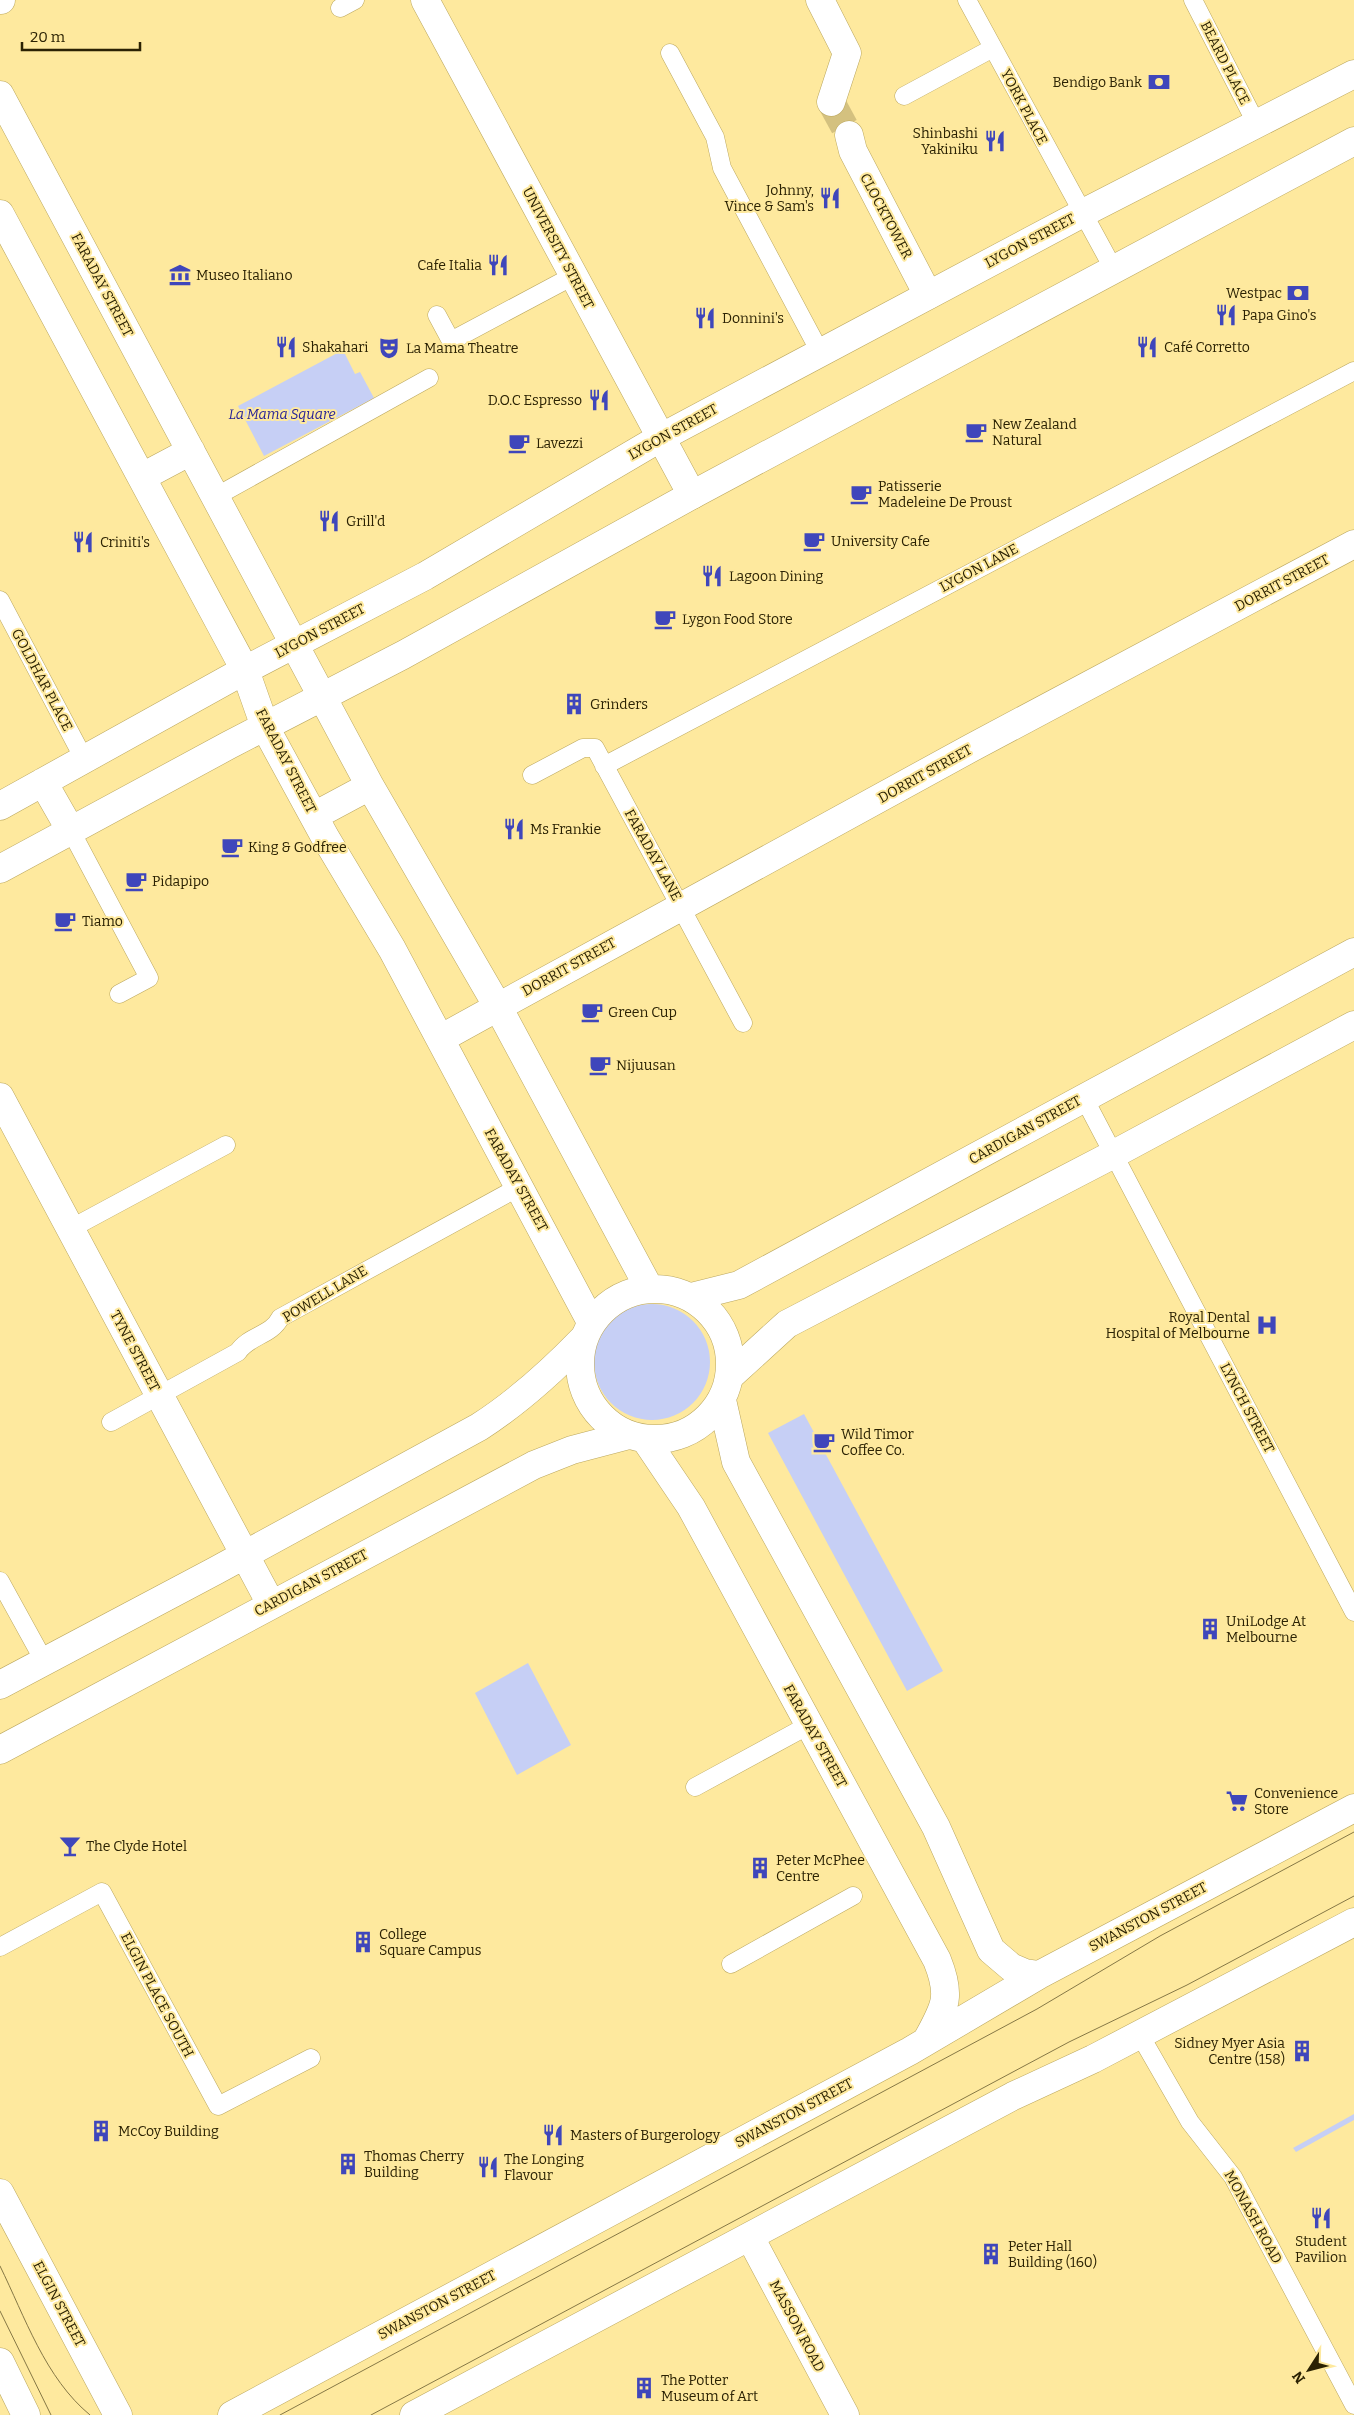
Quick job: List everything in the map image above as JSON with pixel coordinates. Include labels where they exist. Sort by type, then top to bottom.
[{"type":"street","points":[[820,0],[848,53],[831,102]]},
{"type":"street","name":"UNIVERSITY STREET","points":[[433,3],[573,276],[692,495]]},
{"type":"street","name":"LYGON STREET","points":[[0,806],[245,670],[425,576],[660,438],[1082,213],[1354,74]]},
{"type":"street","name":"FARADAY STREET","points":[[0,95],[6,123],[191,451],[370,786],[498,1007],[649,1288]]},
{"type":"street","name":"CLOCKTOWER","points":[[849,135],[853,151],[928,295]]},
{"type":"street","points":[[0,869],[451,629],[692,495],[1354,142]]},
{"type":"street","name":"FARADAY STREET","points":[[0,214],[245,670],[266,726],[314,816],[374,917],[519,1187],[587,1330]]},
{"type":"street","points":[[142,477],[191,451]]},
{"type":"street","name":"DORRIT STREET","points":[[498,1007],[681,906],[1354,544]]},
{"type":"street","points":[[43,782],[72,831]]},
{"type":"street","points":[[314,816],[370,786]]},
{"type":"street","name":"CARDIGAN STREET","points":[[691,1297],[739,1286],[1354,952]]},
{"type":"street","points":[[440,1039],[498,1007]]},
{"type":"street","points":[[587,1330],[579,1362],[582,1385],[593,1407],[609,1424],[637,1437],[668,1439],[690,1431],[708,1418],[726,1388],[788,1324],[1114,1154],[1354,1025]]},
{"type":"street","name":"TYNE STREET","points":[[0,1097],[271,1604]]},
{"type":"street","points":[[0,1685],[245,1555],[479,1427],[506,1410],[554,1370],[607,1305],[627,1293],[649,1288],[671,1290],[691,1297],[710,1311],[723,1330],[730,1353],[726,1388],[736,1462],[936,1827],[991,1950],[1012,1967],[1025,1973],[1039,1975]]},
{"type":"street","name":"FARADAY STREET","points":[[637,1437],[691,1507],[937,1960],[945,1980],[945,2003],[927,2040]]},
{"type":"street","name":"CARDIGAN STREET","points":[[0,1750],[534,1465],[572,1450],[637,1437]]},
{"type":"street","name":"SWANSTON STREET","points":[[232,2415],[927,2040],[1039,1975],[1354,1808]]},
{"type":"street","points":[[414,2415],[1013,2096],[1140,2035],[1354,1922]]},
{"type":"street","name":"ELGIN STREET","points":[[0,2193],[118,2415]]},
{"type":"street","name":"MASSON ROAD","points":[[750,2237],[845,2415]]},
{"type":"street","points":[[0,2362],[26,2415]]},
{"type":"lane","name":"YORK PLACE","points":[[967,0],[1114,270]]},
{"type":"lane","name":"BEARD PLACE","points":[[1193,0],[1257,125]]},
{"type":"lane","points":[[904,96],[993,48]]},
{"type":"lane","points":[[670,53],[715,137],[722,168],[820,352]]},
{"type":"lane","points":[[437,315],[451,341],[573,276]]},
{"type":"lane","name":"LYGON LANE","points":[[604,766],[1354,371]]},
{"type":"lane","points":[[215,497],[429,378]]},
{"type":"lane","name":"GOLDHAR PLACE","points":[[0,600],[84,759]]},
{"type":"lane","name":"FARADAY LANE","points":[[532,775],[583,748],[595,748],[744,1023]]},
{"type":"lane","points":[[72,831],[149,978],[119,994]]},
{"type":"lane","name":"LYNCH STREET","points":[[1084,1098],[1354,1612]]},
{"type":"lane","points":[[70,1229],[226,1144]]},
{"type":"lane","name":"POWELL LANE","points":[[111,1422],[238,1352],[243,1344],[277,1326],[280,1318],[519,1187]]},
{"type":"lane","points":[[0,1581],[44,1661]]},
{"type":"lane","points":[[695,1787],[809,1725]]},
{"type":"lane","name":"ELGIN PLACE SOUTH","points":[[0,1947],[102,1892],[218,2106],[311,2058]]},
{"type":"lane","points":[[731,1964],[853,1896]]},
{"type":"lane","name":"MONASH ROAD","points":[[1140,2035],[1190,2122],[1234,2177],[1354,2405]]},
{"type":"green space","name":"La Mama Square","points":[[343,350],[355,374],[360,372],[374,398],[264,456],[238,406]]},
{"type":"green space","points":[[652,1304],[674,1309],[693,1321],[705,1340],[710,1362],[705,1384],[693,1403],[674,1415],[652,1420],[630,1415],[611,1403],[599,1384],[594,1362],[599,1340],[611,1321],[630,1309]]},
{"type":"green space","points":[[804,1414],[943,1671],[907,1691],[768,1433]]},
{"type":"green space","points":[[528,1663],[571,1745],[517,1775],[475,1693]]},
{"type":"green space","points":[[1354,2114],[1354,2120],[1296,2152],[1293,2148]]},
{"type":"tunnel","points":[[831,102],[849,135]]},
{"type":"tram line","points":[[280,2415],[1037,2009],[1160,1936],[1354,1832]]},
{"type":"tram line","points":[[371,2415],[1069,2042],[1187,1985],[1354,1896]]},
{"type":"tram line","points":[[0,2266],[48,2365],[74,2400],[90,2415]]},
{"type":"tram line","points":[[0,2311],[51,2415]]},
{"type":"place","name":"Bendigo Bank","points":[[1159,82]]},
{"type":"place","name":"Shinbashi Yakiniku","points":[[995,141]]},
{"type":"place","name":"Johnny, Vince & Sam's","points":[[830,198]]},
{"type":"place","name":"Cafe Italia","points":[[498,265]]},
{"type":"place","name":"Museo Italiano","points":[[180,275]]},
{"type":"place","name":"Westpac","points":[[1298,293]]},
{"type":"place","name":"Papa Gino's","points":[[1226,315]]},
{"type":"place","name":"Donnini's","points":[[705,318]]},
{"type":"place","name":"Shakahari","points":[[286,347]]},
{"type":"place","name":"Café Corretto","points":[[1147,347]]},
{"type":"place","name":"La Mama Theatre","points":[[389,348]]},
{"type":"place","name":"D.O.C Espresso","points":[[599,400]]},
{"type":"place","name":"New Zealand Natural","points":[[976,432]]},
{"type":"place","name":"Lavezzi","points":[[519,443]]},
{"type":"place","name":"Patisserie Madeleine De Proust","points":[[861,494]]},
{"type":"place","name":"Grill'd","points":[[329,521]]},
{"type":"place","name":"University Cafe","points":[[814,541]]},
{"type":"place","name":"Criniti's","points":[[83,542]]},
{"type":"place","name":"Lagoon Dining","points":[[712,576]]},
{"type":"place","name":"Lygon Food Store","points":[[665,619]]},
{"type":"place","name":"Grinders","points":[[574,704]]},
{"type":"place","name":"Ms Frankie","points":[[514,829]]},
{"type":"place","name":"King & Godfree","points":[[232,847]]},
{"type":"place","name":"Pidapipo","points":[[136,881]]},
{"type":"place","name":"Tiamo","points":[[65,921]]},
{"type":"place","name":"Green Cup","points":[[592,1012]]},
{"type":"place","name":"Nijuusan","points":[[600,1065]]},
{"type":"place","name":"Royal Dental Hospital of Melbourne","points":[[1267,1325]]},
{"type":"place","name":"Wild Timor Coffee Co.","points":[[824,1442]]},
{"type":"place","name":"UniLodge At Melbourne","points":[[1210,1629]]},
{"type":"place","name":"Convenience Store","points":[[1237,1801]]},
{"type":"place","name":"The Clyde Hotel","points":[[70,1846]]},
{"type":"place","name":"Peter McPhee Centre","points":[[760,1868]]},
{"type":"place","name":"College Square Campus","points":[[363,1942]]},
{"type":"place","name":"Sidney Myer Asia Centre (158)","points":[[1302,2051]]},
{"type":"place","name":"McCoy Building","points":[[101,2131]]},
{"type":"place","name":"Masters of Burgerology","points":[[553,2135]]},
{"type":"place","name":"Thomas Cherry Building","points":[[348,2164]]},
{"type":"place","name":"The Longing Flavour","points":[[488,2167]]},
{"type":"place","name":"Student Pavilion","points":[[1321,2218]]},
{"type":"place","name":"Peter Hall Building (160)","points":[[991,2254]]},
{"type":"place","name":"The Potter Museum of Art","points":[[644,2388]]}]
